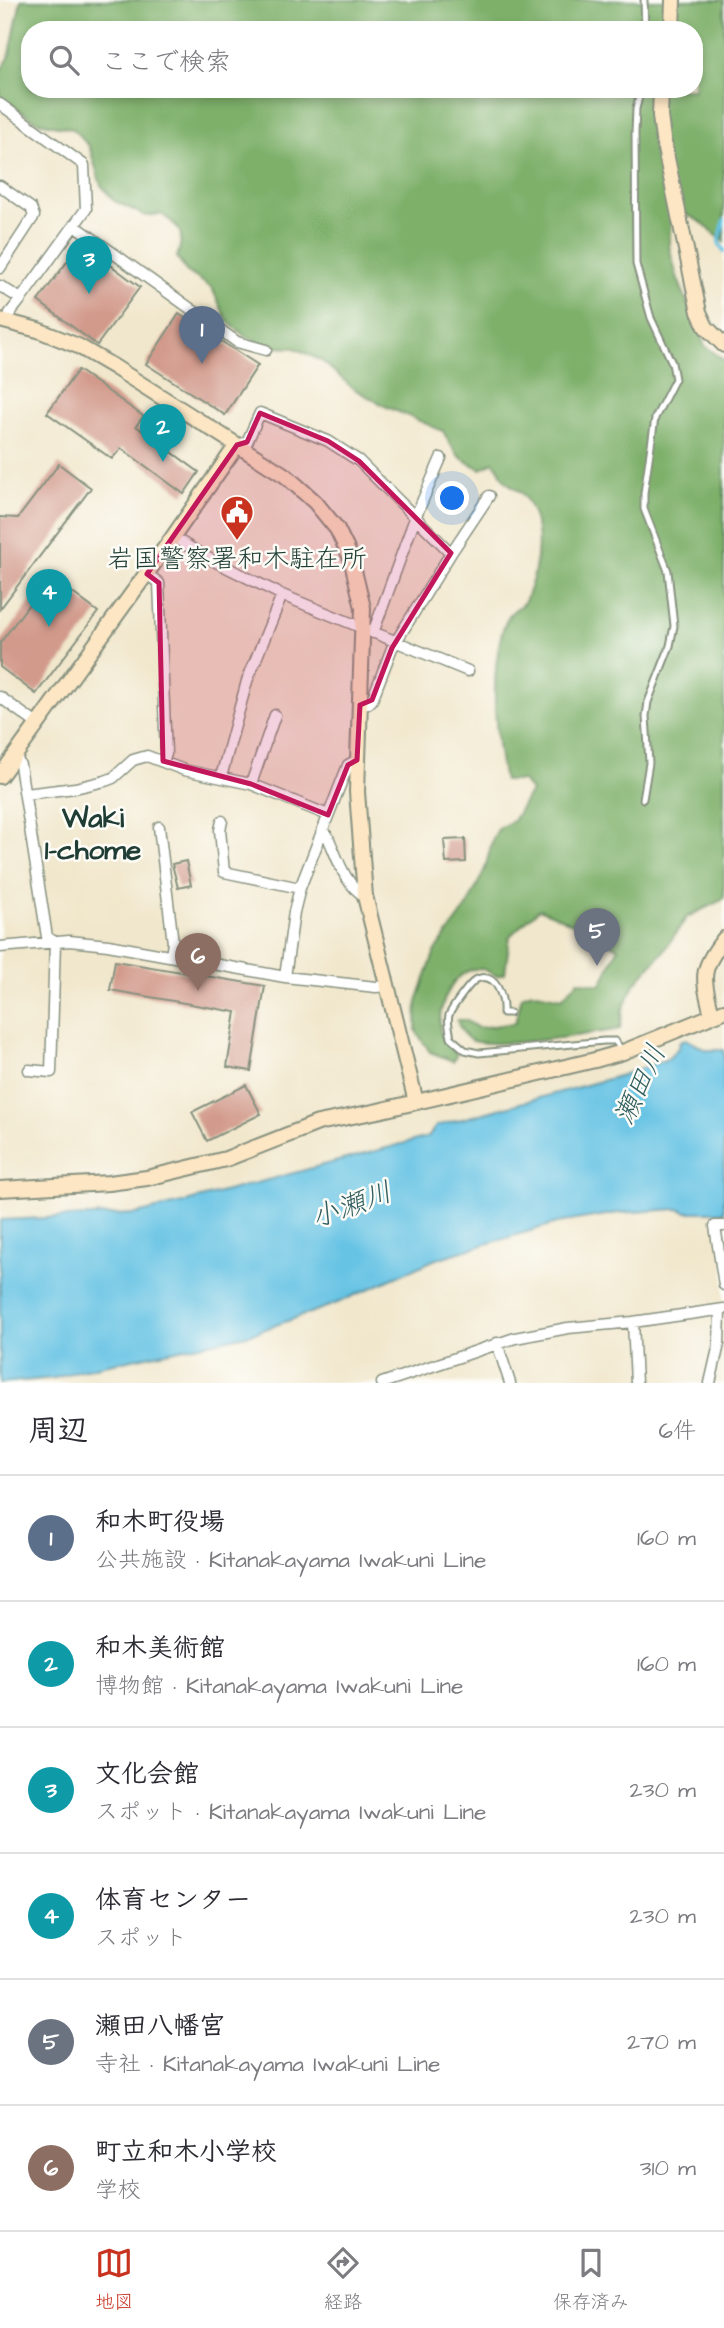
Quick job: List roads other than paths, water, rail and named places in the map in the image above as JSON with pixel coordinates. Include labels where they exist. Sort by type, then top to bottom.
[{"type":"main road","points":[[672,21],[673,0]]},
{"type":"main road","points":[[661,98],[663,139],[699,312],[706,327],[724,345]]},
{"type":"main road","points":[[4,321],[38,330],[78,346],[237,445],[286,476],[315,502],[337,529],[351,558],[368,631],[359,705],[357,760],[365,895],[416,1102]]},
{"type":"main road","points":[[0,776],[237,445]]},
{"type":"main road","points":[[0,1189],[109,1183],[147,1178],[226,1159],[317,1123],[622,1052],[718,1013],[703,979],[709,962],[724,939]]},
{"type":"street","points":[[0,104],[84,165],[86,209],[4,321]]},
{"type":"street","points":[[0,186],[31,208],[34,216],[0,268]]},
{"type":"street","points":[[74,225],[237,342],[266,350]]},
{"type":"street","points":[[0,286],[21,299]]},
{"type":"street","points":[[237,445],[247,442],[260,412],[328,441],[359,461],[451,553]]},
{"type":"street","points":[[368,631],[441,458]]},
{"type":"street","points":[[359,705],[368,704],[372,700],[396,642],[489,496]]},
{"type":"street","points":[[173,537],[204,556],[282,595],[468,671]]},
{"type":"street","points":[[147,574],[159,583],[166,754],[163,761]]},
{"type":"street","points":[[221,777],[247,681],[282,595]]},
{"type":"street","points":[[0,697],[37,724]]},
{"type":"street","points":[[251,784],[275,715]]},
{"type":"street","points":[[15,755],[20,765],[47,937],[55,942]]},
{"type":"street","points":[[25,794],[75,788],[104,781],[113,778],[133,760],[147,756],[184,770],[251,784],[328,815]]},
{"type":"street","points":[[285,977],[300,888],[348,765],[357,760]]},
{"type":"street","points":[[222,821],[220,830],[224,872],[300,888]]},
{"type":"street","points":[[159,827],[173,943],[172,956]]},
{"type":"street","points":[[322,831],[327,835],[356,891],[365,895]]},
{"type":"street","points":[[29,1070],[51,1072],[55,942]]},
{"type":"street","points":[[0,947],[55,942],[108,945],[285,977],[387,986]]},
{"type":"street","points":[[724,1226],[715,1226],[724,1285]]},
{"type":"street","points":[[382,1383],[402,1380],[497,1343],[568,1328],[722,1309],[719,1344],[710,1383]]},
{"type":"street","points":[[633,1322],[636,1383]]},
{"type":"street","points":[[497,1343],[510,1383]]},
{"type":"lane","points":[[644,0],[645,21]]},
{"type":"lane","points":[[638,98],[635,133],[636,264],[651,318],[672,363],[675,379],[656,418],[644,493],[644,509],[668,571],[674,626],[670,646],[648,702],[646,716],[649,763],[643,799]]},
{"type":"lane","points":[[510,1013],[503,1013],[504,1000],[499,987],[485,978],[477,978],[469,984],[449,1016],[451,1038],[465,1050],[479,1053],[604,1041],[615,1041],[622,1052]]},
{"type":"water","points":[[686,1039],[706,1050],[724,1050],[724,1212],[687,1212],[678,1209],[618,1213],[557,1223],[436,1259],[335,1304],[251,1334],[76,1371],[55,1378],[0,1383],[0,1220],[136,1214],[182,1203],[428,1137],[436,1126],[619,1076],[668,1059],[679,1047],[680,1041]]},
{"type":"waterway","points":[[724,220],[719,243],[724,251]]},
{"type":"place","name":"文化会館","points":[[89,294]]},
{"type":"place","name":"和木町役場","points":[[202,364]]},
{"type":"place","name":"和木美術館","points":[[163,462]]},
{"type":"place","name":"岩国警察署和木駐在所","points":[[237,542]]},
{"type":"place","name":"体育センター","points":[[49,627]]},
{"type":"place","name":"瀬田八幡宮","points":[[597,966]]},
{"type":"place","name":"町立和木小学校","points":[[198,991]]},
{"type":"district","name":"Waki 1-chome","points":[[93,833]]},
{"type":"water label","name":"瀬田川","points":[[639,1084]]},
{"type":"water label","name":"小瀬川","points":[[351,1204]]}]
